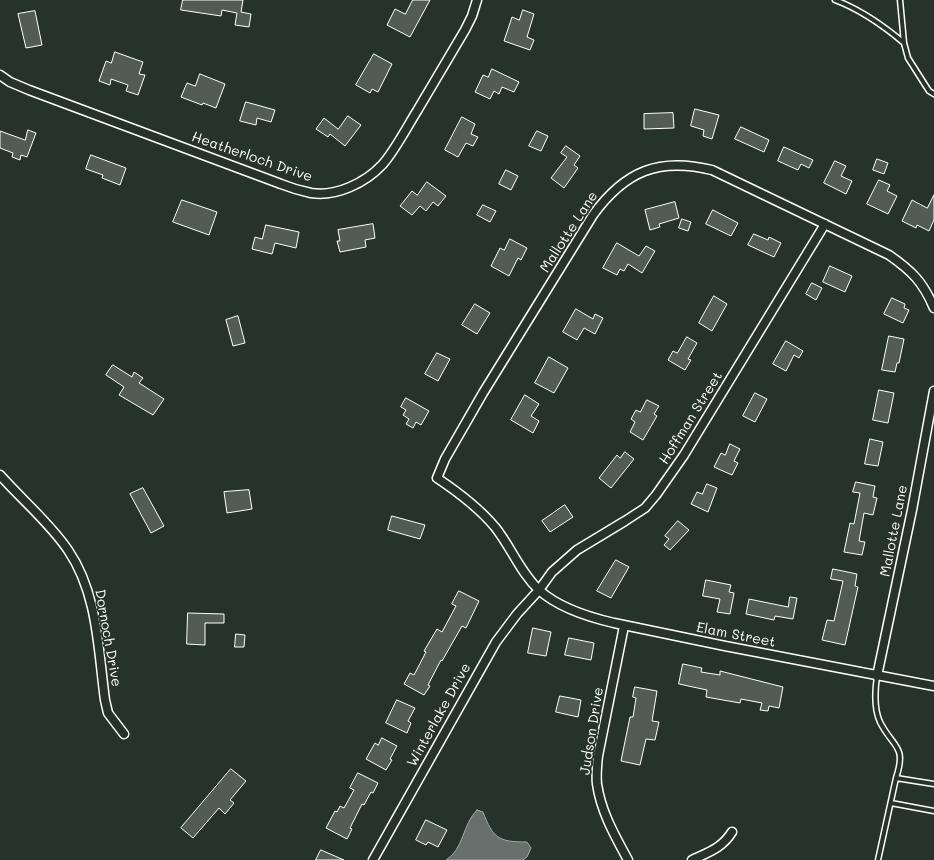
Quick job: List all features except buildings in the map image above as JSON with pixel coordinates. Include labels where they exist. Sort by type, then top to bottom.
[{"type":"street","name":"Heatherloch Drive","points":[[0,75],[10,82],[29,90],[282,184],[312,193],[329,192],[344,189],[359,182],[372,174],[383,164],[401,137],[465,30],[472,16],[477,0]]},
{"type":"street","name":"Mallotte Lane","points":[[539,590],[495,527],[458,492],[437,478],[445,459],[483,393],[603,202],[621,184],[641,172],[665,166],[696,166],[712,170],[872,246],[902,264],[919,280],[928,294],[934,308]]},
{"type":"street","name":"Hoffman Street","points":[[539,590],[552,572],[577,550],[645,508],[656,495],[684,455],[825,224]]},
{"type":"street","name":"Mallotte Lane","points":[[878,676],[912,510],[934,391]]},
{"type":"street","name":"Dornoch Drive","points":[[0,475],[49,526],[68,550],[76,563],[88,592],[92,608],[104,698],[108,713],[124,734]]},
{"type":"street","name":"Elam Street","points":[[539,590],[565,607],[600,620],[624,626],[934,686]]},
{"type":"street","name":"Winterlake Drive","points":[[373,860],[496,642],[517,614],[539,590]]},
{"type":"street","name":"Judson Drive","points":[[624,626],[596,772],[602,805],[609,824],[628,860]]},
{"type":"street","points":[[692,860],[714,850],[726,842],[732,832]]},
{"type":"lane","points":[[835,0],[890,31],[904,43]]},
{"type":"lane","points":[[900,0],[904,43],[908,58],[929,91],[934,94]]},
{"type":"lane","points":[[878,676],[875,695],[880,721],[900,751],[901,764],[896,778],[878,860]]},
{"type":"lane","points":[[896,778],[934,784]]},
{"type":"lane","points":[[891,802],[934,811]]},
{"type":"shaded area","points":[[477,810],[483,812],[490,828],[498,837],[509,841],[527,842],[531,848],[527,857],[523,860],[446,860],[456,850],[468,823]]}]
